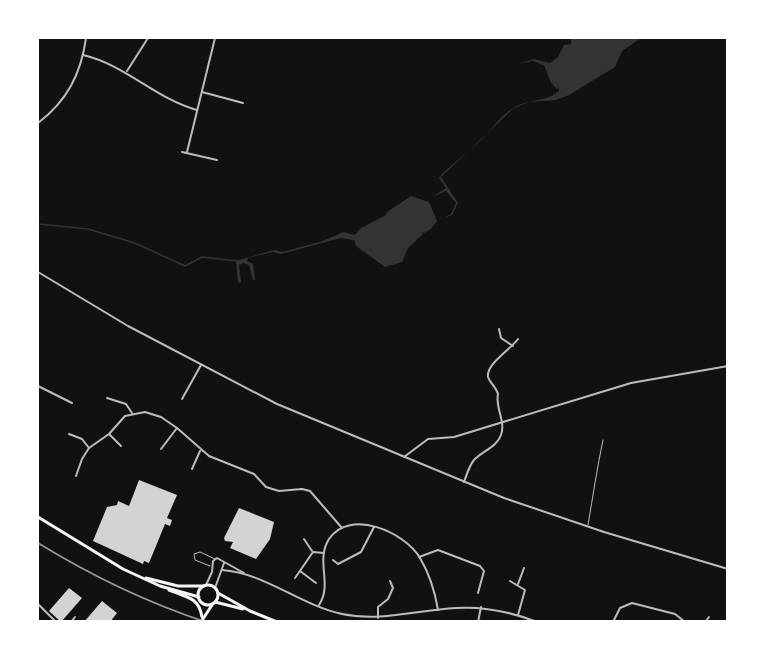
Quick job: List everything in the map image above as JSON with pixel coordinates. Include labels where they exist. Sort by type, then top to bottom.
[{"type":"main road","points":[[38,518],[88,550],[160,586],[194,600],[200,606],[201,620]]},
{"type":"main road","points":[[133,573],[178,586],[215,588],[218,593],[250,611]]},
{"type":"main road","points":[[160,586],[199,597],[202,603],[201,620]]},
{"type":"main road","points":[[199,597],[205,586]]},
{"type":"main road","points":[[201,620],[214,603],[218,593]]},
{"type":"main road","points":[[202,603],[214,603],[250,611],[277,621]]},
{"type":"street","points":[[38,123],[56,108],[71,88],[83,55],[86,38]]},
{"type":"street","points":[[127,72],[147,38]]},
{"type":"street","points":[[187,152],[215,38]]},
{"type":"street","points":[[83,55],[97,58],[127,72],[176,103],[197,110]]},
{"type":"street","points":[[202,93],[243,103]]},
{"type":"street","points":[[182,152],[217,160]]},
{"type":"street","points":[[38,272],[258,395],[464,482],[587,527],[728,569]]},
{"type":"street","points":[[499,329],[501,339],[513,346]]},
{"type":"street","points":[[464,482],[473,461],[500,438],[501,422],[496,404],[497,390],[489,379],[488,371],[493,362],[518,339]]},
{"type":"street","points":[[182,399],[201,365]]},
{"type":"street","points":[[404,457],[428,440],[454,437],[631,383],[728,366]]},
{"type":"street","points":[[38,386],[72,404]]},
{"type":"street","points":[[107,398],[126,404],[132,413]]},
{"type":"street","points":[[76,476],[89,448],[109,434],[124,416],[132,413],[154,414],[177,428],[200,451],[236,469],[254,474],[266,487],[279,491],[302,489],[310,491],[342,528]]},
{"type":"street","points":[[161,449],[177,428]]},
{"type":"street","points":[[69,434],[82,440],[89,448]]},
{"type":"street","points":[[109,434],[122,446]]},
{"type":"street","points":[[192,469],[200,451]]},
{"type":"street","points":[[319,605],[325,594],[324,553],[330,538],[342,528],[360,524],[374,527],[402,539],[419,557],[438,610]]},
{"type":"street","points":[[333,560],[338,564],[361,552],[374,527]]},
{"type":"street","points":[[304,539],[309,543],[313,552]]},
{"type":"street","points":[[419,557],[438,550],[480,566],[484,571],[478,593]]},
{"type":"street","points":[[313,552],[324,553]]},
{"type":"street","points":[[295,578],[313,552]]},
{"type":"street","points":[[205,586],[215,559],[340,614],[378,618],[438,610],[481,608],[537,621]]},
{"type":"street","points":[[215,588],[224,561]]},
{"type":"street","points":[[518,584],[524,568]]},
{"type":"street","points":[[222,570],[244,573]]},
{"type":"street","points":[[300,571],[316,583]]},
{"type":"street","points":[[378,618],[378,607],[388,599],[393,588],[390,581]]},
{"type":"street","points":[[510,581],[518,584],[525,592],[518,615]]},
{"type":"street","points":[[613,621],[620,608],[632,603],[675,614],[685,621]]},
{"type":"street","points":[[38,604],[56,621]]},
{"type":"street","points":[[478,621],[481,608]]},
{"type":"street","points":[[71,621],[75,617]]},
{"type":"street","points":[[705,621],[709,617]]},
{"type":"lane","points":[[587,527],[597,476],[597,462],[603,440]]},
{"type":"lane","points":[[212,567],[195,560],[193,555],[197,552],[215,559]]},
{"type":"shaded area","points":[[571,38],[641,38],[622,51],[615,67],[569,95],[556,100],[529,102],[514,108],[524,103],[554,95],[559,91],[559,84],[558,90],[551,83],[544,65],[533,61],[517,64],[534,59],[550,63],[558,57],[564,45],[571,44]]},
{"type":"shaded area","points":[[514,108],[488,132],[503,116]]},
{"type":"shaded area","points":[[468,152],[441,177],[458,203],[452,215],[444,218],[451,214],[456,203],[446,191],[432,197],[446,188],[439,178],[441,175]]},
{"type":"shaded area","points":[[411,196],[429,202],[437,221],[431,229],[424,233],[421,231],[423,234],[408,248],[402,262],[385,267],[356,246],[354,240],[341,238],[281,254],[273,252],[248,258],[247,261],[253,264],[255,280],[253,280],[249,265],[243,263],[239,265],[241,282],[238,283],[236,261],[274,250],[282,252],[323,241],[343,232],[355,235],[361,228],[386,215]]},
{"type":"building","points":[[139,480],[177,495],[167,518],[172,520],[170,526],[165,524],[149,563],[144,561],[143,564],[93,541],[107,507],[117,505],[118,501],[129,506]]},
{"type":"building","points":[[239,508],[274,522],[270,539],[256,559],[230,548],[233,542],[225,541],[224,538]]},
{"type":"building","points":[[69,588],[82,598],[61,622],[49,611]]},
{"type":"building","points":[[102,601],[117,613],[110,622],[84,622]]},
{"type":"waterway","points":[[38,224],[88,229],[135,243],[185,266],[202,257],[237,261]]},
{"type":"railway","points":[[38,543],[119,587],[206,622]]}]
